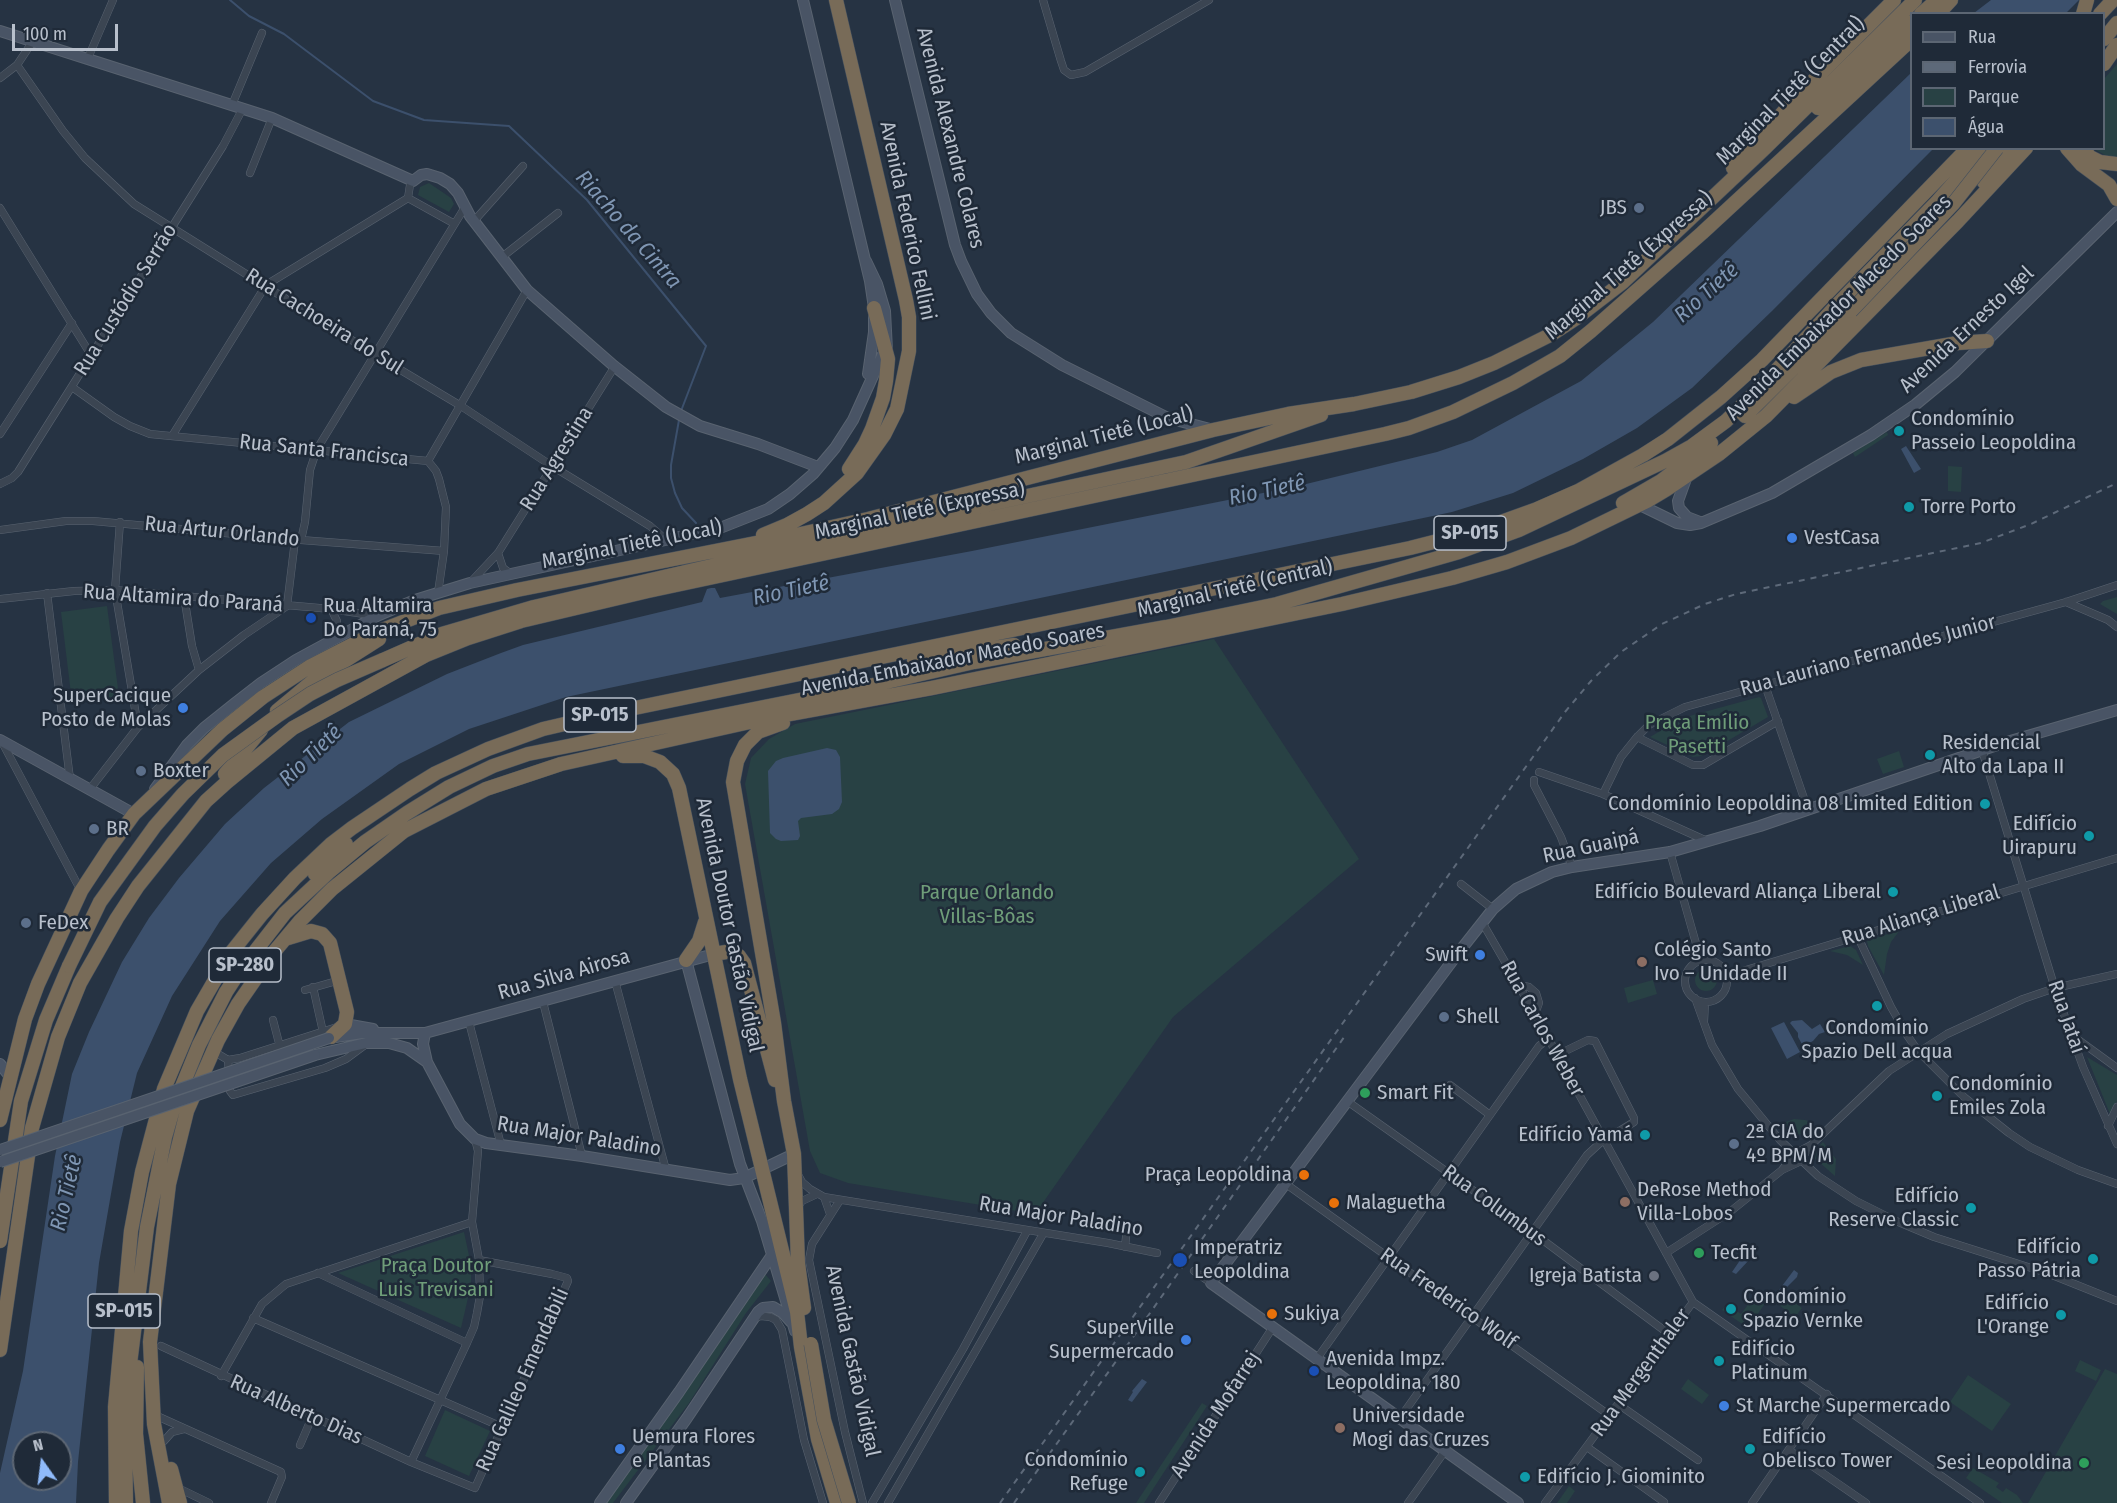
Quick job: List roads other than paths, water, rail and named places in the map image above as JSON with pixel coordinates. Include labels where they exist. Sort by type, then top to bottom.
[{"type":"highway","name":"Avenida Federico Fellini","points":[[730,546],[797,520],[824,502],[857,473],[875,449],[897,409],[909,351],[909,317],[906,300],[836,0]]},
{"type":"highway","name":"Marginal Tietê (Central)","points":[[1723,188],[1916,0]]},
{"type":"highway","points":[[1923,12],[1937,0]]},
{"type":"highway","points":[[1940,12],[1952,0]]},
{"type":"highway","points":[[2102,12],[2113,0]]},
{"type":"highway","points":[[1723,188],[1732,169],[1797,97],[1890,3]]},
{"type":"highway","points":[[1764,149],[1798,126],[1910,23]]},
{"type":"highway","points":[[2105,37],[2117,23]]},
{"type":"highway","name":"Marginal Tietê (Expressa)","points":[[0,1350],[26,1164],[36,1110],[58,1037],[80,983],[127,902],[206,801],[293,728],[402,667],[468,638],[521,621],[648,591],[1385,434],[1435,419],[1481,400],[1560,356],[1598,326],[1910,40]]},
{"type":"highway","points":[[2105,58],[2117,44]]},
{"type":"highway","points":[[2105,61],[2117,44]]},
{"type":"highway","name":"SP-015","points":[[116,1503],[115,1407],[131,1231],[142,1172],[155,1121],[176,1058],[208,990],[243,937],[313,860],[372,814],[410,789],[454,765],[488,749],[543,729],[615,712],[1440,541],[1502,523],[1578,491],[1668,438],[1737,384],[1966,150]]},
{"type":"highway","points":[[1912,228],[1983,150]]},
{"type":"highway","points":[[1507,562],[1522,551],[1579,528],[1682,473],[1751,411],[1851,311],[1953,204],[1995,150]]},
{"type":"highway","name":"Marginal Tietê (Central)","points":[[285,913],[365,842],[406,813],[449,787],[509,759],[869,686],[974,662],[1277,604],[1460,552],[1519,531],[1665,461],[1710,433],[1744,404],[1912,228],[1922,224],[1995,150]]},
{"type":"highway","points":[[1958,220],[1962,209],[2010,150]]},
{"type":"highway","name":"Avenida Embaixador Macedo Soares","points":[[155,1411],[150,1341],[169,1184],[187,1111],[213,1051],[238,1004],[284,940],[332,889],[404,831],[486,789],[539,770],[768,718],[932,688],[1342,604],[1452,578],[1507,562],[1571,538],[1643,503],[1682,473],[1719,454],[1783,399],[2024,150]]},
{"type":"highway","points":[[2069,150],[2082,165],[2110,181],[2117,199]]},
{"type":"highway","points":[[2084,150],[2090,157],[2100,162],[2117,164]]},
{"type":"highway","name":"Marginal Tietê (Local)","points":[[439,608],[868,519],[1213,430],[1411,392],[1459,377],[1494,363],[1552,334],[1575,319],[1623,282],[1723,188]]},
{"type":"highway","points":[[1578,491],[1631,471],[1698,434],[1835,307]]},
{"type":"highway","points":[[797,520],[846,473],[866,444],[883,398],[888,358],[874,308]]},
{"type":"highway","points":[[1783,399],[1795,396],[1831,372],[1861,360],[1949,344],[1987,341]]},
{"type":"highway","points":[[0,1241],[21,1101],[46,1020],[100,902],[155,826],[183,794],[223,755],[277,716],[328,685],[442,634],[472,624],[602,591],[845,535],[1186,462],[1354,404]]},
{"type":"highway","points":[[1519,531],[1540,529],[1659,474],[1682,473]]},
{"type":"highway","points":[[1643,503],[1682,492]]},
{"type":"highway","points":[[692,555],[716,556],[811,538],[845,535]]},
{"type":"highway","points":[[602,591],[627,589],[648,591]]},
{"type":"highway","points":[[0,1119],[25,1019],[38,984],[81,891],[134,814],[222,730],[273,691],[309,667],[354,643],[395,624],[439,608]]},
{"type":"highway","points":[[171,845],[181,824],[287,702],[313,681],[385,635],[439,608]]},
{"type":"highway","points":[[846,665],[863,667],[1047,641],[1066,644]]},
{"type":"highway","points":[[869,686],[888,688],[1046,657],[1066,659]]},
{"type":"highway","name":"Avenida Doutor Gastão Vidigal","points":[[784,1101],[774,1023],[734,794],[734,771],[745,745],[758,732],[777,724],[821,713],[839,705]]},
{"type":"highway","points":[[404,831],[420,814],[460,792],[504,773],[554,758],[577,744]]},
{"type":"highway","name":"Avenida Doutor Gastão Vidigal","points":[[595,756],[610,759],[630,754],[645,756],[660,762],[673,774],[679,788],[740,1078],[762,1168]]},
{"type":"highway","points":[[285,913],[293,895],[336,852],[361,832],[372,814]]},
{"type":"highway","name":"SP-280","points":[[165,1137],[186,1074],[226,992],[285,913]]},
{"type":"highway","points":[[686,960],[699,941],[706,920]]},
{"type":"highway","points":[[284,940],[310,931],[317,932],[327,939],[334,956],[347,1006],[345,1024],[328,1036]]},
{"type":"highway","points":[[714,954],[732,951],[744,963],[777,1087],[784,1101]]},
{"type":"highway","name":"Avenida Gastão Vidigal","points":[[784,1101],[794,1154],[804,1348]]},
{"type":"highway","name":"SP-015","points":[[143,1503],[136,1434],[137,1355],[133,1336],[147,1227],[165,1137]]},
{"type":"highway","name":"Avenida Gastão Vidigal","points":[[762,1168],[804,1348]]},
{"type":"highway","points":[[126,1503],[126,1400],[133,1336]]},
{"type":"highway","points":[[804,1348],[818,1438],[837,1503]]},
{"type":"highway","points":[[804,1348],[849,1503]]},
{"type":"highway","points":[[155,1411],[180,1503]]},
{"type":"highway","points":[[155,1411],[154,1424],[169,1503]]},
{"type":"main road","points":[[803,0],[866,261],[874,308],[872,351],[865,392]]},
{"type":"main road","name":"Avenida Alexandre Colares","points":[[895,0],[955,245],[969,278],[984,303],[1011,333],[1062,365],[1168,418],[1213,430]]},
{"type":"main road","points":[[0,31],[272,118],[413,181],[421,175],[432,174],[450,184],[458,193],[474,221],[527,290],[666,407],[700,426],[758,444],[818,468]]},
{"type":"main road","name":"Avenida Ernesto Igel","points":[[1643,503],[1677,523],[1690,525],[1701,523],[1778,490],[1871,435],[1941,385],[2117,212]]},
{"type":"main road","points":[[152,796],[173,762],[204,728],[261,683],[337,637],[377,616],[438,592],[470,583],[720,528],[768,509],[790,494],[818,468],[835,448],[853,420],[885,353],[887,332],[885,311],[877,284],[866,261]]},
{"type":"main road","points":[[1682,473],[1682,492],[1678,501],[1681,513],[1701,523]]},
{"type":"main road","name":"Rua Guaipá","points":[[1211,1283],[1482,922],[1516,889],[1552,872],[1670,852],[1707,841],[1808,810],[1982,750],[2117,710]]},
{"type":"main road","points":[[0,739],[134,814]]},
{"type":"main road","name":"Rua Silva Airosa","points":[[425,1033],[714,954]]},
{"type":"main road","points":[[686,960],[744,1178],[758,1207],[792,1324],[804,1348]]},
{"type":"main road","points":[[345,1024],[371,1028],[385,1033]]},
{"type":"main road","points":[[0,1150],[328,1036],[425,1033],[423,1044],[427,1062]]},
{"type":"main road","points":[[0,1162],[315,1055],[366,1043],[388,1043],[407,1048],[427,1062]]},
{"type":"main road","name":"Rua Major Paladino","points":[[427,1062],[456,1118],[482,1147],[501,1145],[582,1156],[721,1180],[744,1178],[794,1154]]},
{"type":"main road","points":[[0,1064],[11,1078]]},
{"type":"main road","points":[[600,1503],[772,1255]]},
{"type":"main road","points":[[1211,1283],[1518,1503]]},
{"type":"main road","points":[[626,1503],[687,1418],[752,1318],[763,1308],[773,1306],[792,1324]]},
{"type":"main road","points":[[669,1406],[669,1416],[672,1420],[677,1422],[687,1418]]},
{"type":"street","points":[[87,58],[113,0]]},
{"type":"street","points":[[1043,0],[1064,70],[1071,75],[1085,72],[1209,0]]},
{"type":"street","name":"Rua Custódio Serrão","points":[[0,484],[15,476],[223,146],[262,33]]},
{"type":"street","points":[[0,78],[17,65],[33,41]]},
{"type":"street","name":"Rua Cachoeira do Sul","points":[[17,65],[63,131],[85,158],[134,204],[461,406],[552,466],[650,526],[666,540]]},
{"type":"street","points":[[250,173],[272,118]]},
{"type":"street","points":[[474,221],[524,166]]},
{"type":"street","points":[[172,436],[266,285],[408,198],[413,181]]},
{"type":"street","points":[[408,198],[453,223]]},
{"type":"street","points":[[90,789],[138,727],[199,670],[244,635],[288,606],[298,540],[305,522],[310,470],[317,449],[453,223],[465,207]]},
{"type":"street","points":[[0,208],[91,355]]},
{"type":"street","points":[[502,257],[558,213]]},
{"type":"street","name":"Rua Santa Francisca","points":[[72,387],[130,426],[150,434],[428,461],[527,290]]},
{"type":"street","points":[[0,434],[72,323]]},
{"type":"street","name":"Rua Agrestina","points":[[470,583],[498,553],[615,366]]},
{"type":"street","points":[[428,461],[436,471],[446,507],[444,551],[438,592]]},
{"type":"street","name":"Rua Artur Orlando","points":[[0,530],[66,521],[120,522],[298,540],[444,551]]},
{"type":"street","points":[[120,522],[115,590],[138,727]]},
{"type":"street","points":[[498,553],[503,568],[511,574]]},
{"type":"street","name":"Rua Lauriano Fernandes Junior","points":[[1603,794],[1621,757],[1636,737],[1649,725],[1685,707],[2066,602],[2117,585]]},
{"type":"street","name":"Rua Altamira do Paraná","points":[[0,599],[46,593],[115,590],[331,609],[377,616]]},
{"type":"street","points":[[46,593],[70,778]]},
{"type":"street","points":[[184,596],[192,646],[199,670]]},
{"type":"street","points":[[2066,602],[2108,620],[2117,627]]},
{"type":"street","points":[[331,609],[338,621],[337,637]]},
{"type":"street","points":[[1765,685],[1808,810]]},
{"type":"street","points":[[1636,737],[1683,761],[1693,765],[1703,765],[1778,721]]},
{"type":"street","points":[[0,739],[81,891]]},
{"type":"street","name":"Rua Jataí","points":[[1982,750],[2055,988],[2072,1036],[2117,1144]]},
{"type":"street","points":[[1539,772],[1603,794],[1707,841]]},
{"type":"street","points":[[1534,780],[1534,785],[1561,837],[1572,867]]},
{"type":"street","points":[[1670,852],[1697,947],[1697,962]]},
{"type":"street","name":"Rua Aliança Liberal","points":[[1726,976],[2117,858]]},
{"type":"street","points":[[1461,884],[1493,909]]},
{"type":"street","name":"Rua Carlos Weber","points":[[1482,922],[1693,1302],[1980,1503]]},
{"type":"street","points":[[1857,935],[1891,1007],[1918,1051],[1965,1098],[2009,1133],[2030,1146],[2078,1170],[2117,1184]]},
{"type":"street","points":[[1695,998],[1705,1002],[1717,998],[1725,989],[1726,976],[1720,966],[1709,961],[1697,947]]},
{"type":"street","points":[[1709,961],[1697,962],[1690,968],[1686,978],[1687,989],[1695,998],[1703,1024],[1721,1063],[1756,1114],[1818,1176],[1856,1201],[1934,1237],[2047,1273],[2117,1301]]},
{"type":"street","points":[[1782,1170],[1794,1154],[1810,1145],[1889,1071],[1918,1051],[1977,1018],[2055,988],[2117,974]]},
{"type":"street","points":[[615,981],[666,1170]]},
{"type":"street","points":[[305,990],[333,982]]},
{"type":"street","points":[[1518,985],[1529,987],[1536,993],[1539,1003],[1535,1014]]},
{"type":"street","points":[[213,1051],[228,1060],[328,1036],[313,987]]},
{"type":"street","points":[[543,1002],[582,1156]]},
{"type":"street","points":[[1703,1024],[1705,1002]]},
{"type":"street","points":[[273,1020],[280,1047]]},
{"type":"street","points":[[469,1022],[501,1145]]},
{"type":"street","points":[[2072,1036],[2117,1068]]},
{"type":"street","points":[[1316,1359],[1539,1046],[1548,1039]]},
{"type":"street","points":[[1400,1418],[1587,1155],[1604,1140],[1632,1125],[1635,1121],[1595,1041],[1588,1040],[1557,1055]]},
{"type":"street","points":[[228,1060],[230,1091],[233,1095],[332,1066],[356,1053],[366,1043]]},
{"type":"street","points":[[1450,1085],[1490,1115]]},
{"type":"street","name":"Rua Columbus","points":[[1347,1101],[1532,1232],[1669,1334]]},
{"type":"street","points":[[2108,1126],[2117,1107]]},
{"type":"street","points":[[1666,1253],[1731,1211],[1782,1170],[1801,1160],[1810,1145]]},
{"type":"street","points":[[411,1462],[467,1342],[477,1313],[480,1296],[479,1260],[472,1222],[482,1147]]},
{"type":"street","points":[[795,1169],[802,1182],[820,1195],[830,1214]]},
{"type":"street","name":"Rua Frederico Wolf","points":[[1286,1184],[1610,1415]]},
{"type":"street","points":[[796,1210],[802,1201],[820,1195]]},
{"type":"street","name":"Rua Major Paladino","points":[[820,1195],[1157,1253]]},
{"type":"street","name":"Avenida Gastão Vidigal","points":[[840,1200],[812,1244],[809,1260],[857,1485],[863,1503]]},
{"type":"street","points":[[220,1376],[262,1304],[277,1290],[300,1278],[472,1222]]},
{"type":"street","points":[[872,1503],[963,1349],[1027,1231]]},
{"type":"street","points":[[1108,1243],[1111,1233]]},
{"type":"street","points":[[888,1503],[1043,1234]]},
{"type":"street","points":[[1125,1247],[1126,1237]]},
{"type":"street","name":"Rua Galileo Emendabili","points":[[431,1471],[475,1488],[568,1281],[567,1278],[552,1274],[479,1260]]},
{"type":"street","points":[[1194,1271],[1211,1283]]},
{"type":"street","points":[[318,1273],[467,1342]]},
{"type":"street","name":"Rua Mergenthaler","points":[[1545,1503],[1693,1302]]},
{"type":"street","points":[[752,1318],[770,1317],[776,1320],[782,1330],[804,1440],[823,1503]]},
{"type":"street","points":[[253,1318],[502,1427]]},
{"type":"street","name":"Avenida Mofarrej","points":[[1159,1503],[1273,1327]]},
{"type":"street","name":"Rua Alberto Dias","points":[[161,1346],[220,1376],[431,1471]]},
{"type":"street","points":[[1752,1503],[1827,1394]]},
{"type":"street","points":[[1618,1404],[1698,1460]]},
{"type":"street","points":[[155,1411],[184,1430],[282,1473],[271,1503]]},
{"type":"street","points":[[300,1445],[312,1417]]},
{"type":"street","points":[[164,1440],[172,1432],[184,1430]]},
{"type":"street","points":[[1587,1447],[1664,1502]]},
{"type":"street","points":[[1789,1450],[1866,1503]]},
{"type":"street","points":[[1408,1503],[1445,1451]]},
{"type":"street","name":"Avenida Gastão Vidigal","points":[[844,1503],[853,1495],[857,1485]]},
{"type":"street","points":[[176,1487],[209,1503]]},
{"type":"street","points":[[191,1503],[199,1499]]},
{"type":"water","points":[[1991,0],[2079,0],[2067,12],[1975,12]]},
{"type":"water","name":"Rio Tietê","points":[[1910,74],[1910,150],[1932,150],[1692,388],[1637,428],[1583,459],[1513,493],[1452,512],[566,697],[469,729],[399,764],[322,819],[271,863],[220,921],[172,996],[137,1073],[120,1142],[99,1263],[78,1462],[76,1503],[0,1503],[0,1473],[23,1371],[55,1156],[72,1074],[89,1032],[122,962],[149,918],[179,878],[225,824],[264,788],[349,722],[447,674],[501,653],[523,645],[702,602],[707,589],[715,588],[720,598],[972,551],[1298,486],[1437,452],[1472,440],[1581,381],[1653,322]]},
{"type":"water","points":[[1906,446],[1921,469],[1914,473],[1901,449]]},
{"type":"water","points":[[827,748],[836,750],[840,757],[842,802],[839,809],[832,814],[801,818],[798,821],[800,836],[798,840],[776,839],[770,833],[768,771],[776,761],[783,758]]},
{"type":"water","points":[[1802,1020],[1812,1029],[1820,1024],[1825,1032],[1803,1046],[1798,1033],[1790,1023]]},
{"type":"water","points":[[1784,1022],[1800,1052],[1787,1059],[1771,1028]]},
{"type":"water","points":[[1745,1253],[1750,1256],[1749,1260],[1736,1274],[1732,1272]]},
{"type":"water","points":[[1794,1270],[1798,1273],[1797,1277],[1782,1292],[1779,1290]]},
{"type":"water","points":[[1142,1379],[1147,1382],[1132,1402],[1128,1400],[1132,1391]]},
{"type":"waterway","name":"Riacho da Cintra","points":[[230,0],[249,16],[284,34],[373,101],[424,120],[509,126],[587,200],[706,346],[681,411]]},
{"type":"waterway","name":"Riacho da Cintra","points":[[679,420],[671,478],[682,508],[696,523]]},
{"type":"railway","points":[[1000,1503],[1565,712],[1591,681],[1621,652],[1662,624],[1705,604],[1736,594],[1981,543],[2031,524],[2117,483]]},
{"type":"railway","points":[[1014,1503],[1347,1033]]},
{"type":"place","name":"JBS","points":[[1639,208]]},
{"type":"place","name":"Condomínio Passeio Leopoldina","points":[[1899,431]]},
{"type":"place","name":"Torre Porto","points":[[1909,507]]},
{"type":"place","name":"VestCasa","points":[[1792,538]]},
{"type":"place","name":"Rua Altamira Do Paraná, 75","points":[[311,618]]},
{"type":"place","name":"SuperCacique Posto de Molas","points":[[183,708]]},
{"type":"place","name":"Residencial Alto da Lapa II","points":[[1930,755]]},
{"type":"place","name":"Boxter","points":[[141,771]]},
{"type":"place","name":"Condomínio Leopoldina 08 Limited Edition","points":[[1985,804]]},
{"type":"place","name":"BR","points":[[94,829]]},
{"type":"place","name":"Edifício Uirapuru","points":[[2089,836]]},
{"type":"place","name":"Edifício Boulevard Aliança Liberal","points":[[1893,892]]},
{"type":"place","name":"FeDex","points":[[26,923]]},
{"type":"place","name":"Swift","points":[[1480,955]]},
{"type":"place","name":"Colégio Santo Ivo – Unidade II","points":[[1642,962]]},
{"type":"place","name":"Condomínio Spazio Dell acqua","points":[[1877,1006]]},
{"type":"place","name":"Shell","points":[[1444,1017]]},
{"type":"place","name":"Smart Fit","points":[[1365,1093]]},
{"type":"place","name":"Condomínio Emiles Zola","points":[[1937,1096]]},
{"type":"place","name":"Edifício Yamá","points":[[1645,1135]]},
{"type":"place","name":"2ª CIA do 4º BPM/M","points":[[1734,1144]]},
{"type":"place","name":"Praça Leopoldina","points":[[1304,1175]]},
{"type":"place","name":"DeRose Method Villa-Lobos","points":[[1625,1202]]},
{"type":"place","name":"Malaguetha","points":[[1334,1203]]},
{"type":"place","name":"Edifício Reserve Classic","points":[[1971,1208]]},
{"type":"place","name":"Tecfit","points":[[1699,1253]]},
{"type":"place","name":"Edifício Passo Pátria","points":[[2093,1259]]},
{"type":"place","name":"Imperatriz Leopoldina","points":[[1180,1260]]},
{"type":"place","name":"Igreja Batista","points":[[1654,1276]]},
{"type":"place","name":"Condomínio Spazio Vernke","points":[[1731,1309]]},
{"type":"place","name":"Sukiya","points":[[1272,1314]]},
{"type":"place","name":"Edifício L'Orange","points":[[2061,1315]]},
{"type":"place","name":"SuperVille Supermercado","points":[[1186,1340]]},
{"type":"place","name":"Edifício Platinum","points":[[1719,1361]]},
{"type":"place","name":"Avenida Impz. Leopoldina, 180","points":[[1314,1371]]},
{"type":"place","name":"St Marche Supermercado","points":[[1724,1406]]},
{"type":"place","name":"Universidade Mogi das Cruzes","points":[[1340,1428]]},
{"type":"place","name":"Uemura Flores e Plantas","points":[[620,1449]]},
{"type":"place","name":"Edifício Obelisco Tower","points":[[1750,1449]]},
{"type":"place","name":"Sesi Leopoldina","points":[[2084,1463]]},
{"type":"place","name":"Condomínio Refuge","points":[[1140,1472]]},
{"type":"place","name":"Edifício J. Giominito","points":[[1525,1477]]},
{"type":"park label","name":"Praça Emílio Pasetti","points":[[1697,735]]},
{"type":"park label","name":"Parque Orlando Villas-Bôas","points":[[987,905]]},
{"type":"park label","name":"Praça Doutor Luis Trevisani","points":[[436,1278]]}]
